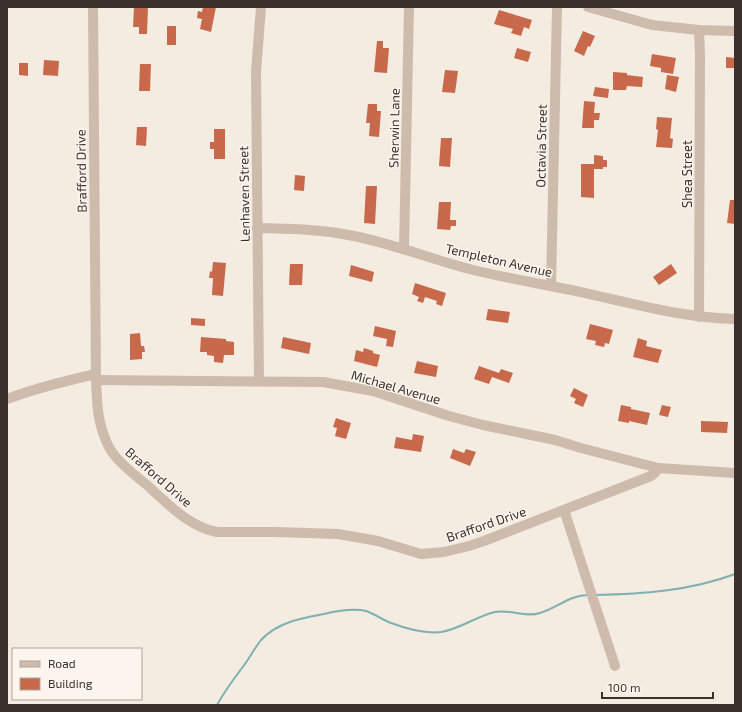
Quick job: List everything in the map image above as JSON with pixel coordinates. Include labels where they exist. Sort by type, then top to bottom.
[{"type":"street","name":"Brafford Drive","points":[[93,7],[97,405],[101,428],[115,456],[177,512],[191,522],[211,531],[217,532],[338,534],[378,541],[421,554],[444,552],[469,546],[651,476],[658,468]]},
{"type":"street","name":"Lenhaven Street","points":[[259,381],[256,72],[261,7]]},
{"type":"street","name":"Sherwin Lane","points":[[404,249],[409,7]]},
{"type":"street","name":"Octavia Street","points":[[552,286],[557,7]]},
{"type":"street","points":[[588,7],[652,25],[699,30],[735,31]]},
{"type":"street","name":"Shea Street","points":[[699,30],[699,317]]},
{"type":"street","name":"Templeton Avenue","points":[[257,228],[328,231],[375,240],[472,270],[681,314],[699,317],[735,319]]},
{"type":"street","name":"Michael Avenue","points":[[7,400],[27,392],[67,380],[96,377],[323,382],[373,391],[449,416],[483,425],[555,440],[658,468]]},
{"type":"street","points":[[658,468],[735,473]]},
{"type":"street","points":[[564,510],[615,666]]},
{"type":"building","points":[[134,7],[148,7],[147,34],[139,34],[139,27],[133,27]]},
{"type":"building","points":[[203,7],[216,7],[211,32],[200,29],[202,19],[197,18],[198,11],[202,12]]},
{"type":"building","points":[[499,10],[532,20],[529,29],[524,27],[521,36],[511,33],[513,29],[494,24]]},
{"type":"building","points":[[167,26],[176,26],[176,45],[167,45]]},
{"type":"building","points":[[583,31],[595,36],[590,47],[588,46],[584,56],[574,51]]},
{"type":"building","points":[[377,41],[383,41],[383,48],[389,48],[387,73],[374,72]]},
{"type":"building","points":[[517,48],[531,52],[528,62],[514,58]]},
{"type":"building","points":[[652,54],[676,58],[673,74],[661,72],[661,68],[650,66]]},
{"type":"building","points":[[726,57],[735,58],[735,68],[726,68]]},
{"type":"building","points":[[44,60],[59,61],[58,76],[43,75]]},
{"type":"building","points":[[19,63],[28,63],[28,76],[19,75]]},
{"type":"building","points":[[140,64],[151,64],[150,91],[139,91]]},
{"type":"building","points":[[445,70],[458,71],[455,93],[442,92]]},
{"type":"building","points":[[613,72],[627,73],[627,75],[643,77],[642,87],[627,86],[626,90],[613,90]]},
{"type":"building","points":[[667,75],[679,77],[676,92],[665,89]]},
{"type":"building","points":[[595,87],[609,89],[608,98],[593,96]]},
{"type":"building","points":[[584,101],[595,102],[594,113],[600,113],[599,120],[594,120],[594,128],[582,128]]},
{"type":"building","points":[[368,104],[377,104],[377,111],[381,111],[379,137],[369,136],[370,123],[366,123]]},
{"type":"building","points":[[657,117],[672,118],[670,138],[673,139],[672,148],[656,147],[658,130],[656,129]]},
{"type":"building","points":[[137,127],[147,127],[146,146],[136,145]]},
{"type":"building","points":[[214,129],[225,129],[225,159],[214,159],[214,149],[210,149],[210,142],[214,142]]},
{"type":"building","points":[[441,138],[452,138],[450,167],[439,166]]},
{"type":"building","points":[[594,155],[603,156],[603,160],[607,160],[607,167],[603,167],[603,169],[594,169],[594,198],[581,197],[581,164],[594,164]]},
{"type":"building","points":[[295,175],[305,176],[304,191],[294,190]]},
{"type":"building","points":[[366,186],[377,186],[375,224],[364,223]]},
{"type":"building","points":[[730,200],[735,200],[735,224],[727,223]]},
{"type":"building","points":[[439,202],[451,202],[450,220],[456,220],[456,226],[451,226],[450,230],[437,229]]},
{"type":"building","points":[[213,262],[226,263],[223,296],[212,295],[213,278],[209,278],[210,271],[212,272]]},
{"type":"building","points":[[290,264],[303,264],[302,285],[289,285]]},
{"type":"building","points":[[671,264],[677,273],[659,285],[653,277]]},
{"type":"building","points":[[351,265],[374,272],[372,282],[349,276]]},
{"type":"building","points":[[415,283],[446,293],[442,306],[436,304],[437,301],[425,297],[423,303],[417,301],[419,297],[412,294]]},
{"type":"building","points":[[488,309],[510,312],[508,323],[486,320]]},
{"type":"building","points":[[191,318],[205,319],[205,326],[191,325]]},
{"type":"building","points":[[590,324],[613,330],[609,344],[605,343],[604,347],[595,345],[596,341],[586,339]]},
{"type":"building","points":[[375,326],[396,331],[393,347],[386,346],[387,339],[373,336]]},
{"type":"building","points":[[140,333],[141,346],[144,346],[145,352],[142,352],[142,359],[130,360],[130,334]]},
{"type":"building","points":[[201,337],[226,339],[226,341],[234,342],[234,355],[224,355],[223,363],[214,362],[214,356],[207,355],[207,352],[200,352]]},
{"type":"building","points":[[283,337],[311,343],[309,354],[281,348]]},
{"type":"building","points":[[638,338],[647,341],[646,346],[662,350],[658,363],[633,357]]},
{"type":"building","points":[[364,348],[380,355],[377,367],[354,361],[356,350],[363,352]]},
{"type":"building","points":[[417,361],[438,366],[436,377],[414,373]]},
{"type":"building","points":[[479,366],[499,373],[501,369],[513,373],[509,383],[492,377],[489,384],[474,379]]},
{"type":"building","points":[[574,388],[588,395],[583,407],[574,403],[576,399],[570,396]]},
{"type":"building","points":[[621,405],[650,413],[647,425],[629,421],[629,423],[618,421]]},
{"type":"building","points":[[662,405],[671,407],[668,417],[659,415]]},
{"type":"building","points":[[336,418],[351,423],[346,439],[335,436],[337,428],[333,427]]},
{"type":"building","points":[[701,421],[728,422],[727,433],[701,432]]},
{"type":"building","points":[[413,434],[424,436],[421,452],[394,448],[396,437],[412,440]]},
{"type":"building","points":[[453,449],[464,453],[466,449],[476,452],[470,466],[450,458]]},
{"type":"waterway","points":[[594,595],[630,594],[683,588],[718,580],[735,574]]},
{"type":"waterway","points":[[217,705],[261,640],[275,629],[299,619],[340,611],[361,610],[409,629],[422,632],[441,632],[495,612],[501,611],[529,615],[540,613],[569,599],[588,595]]}]
